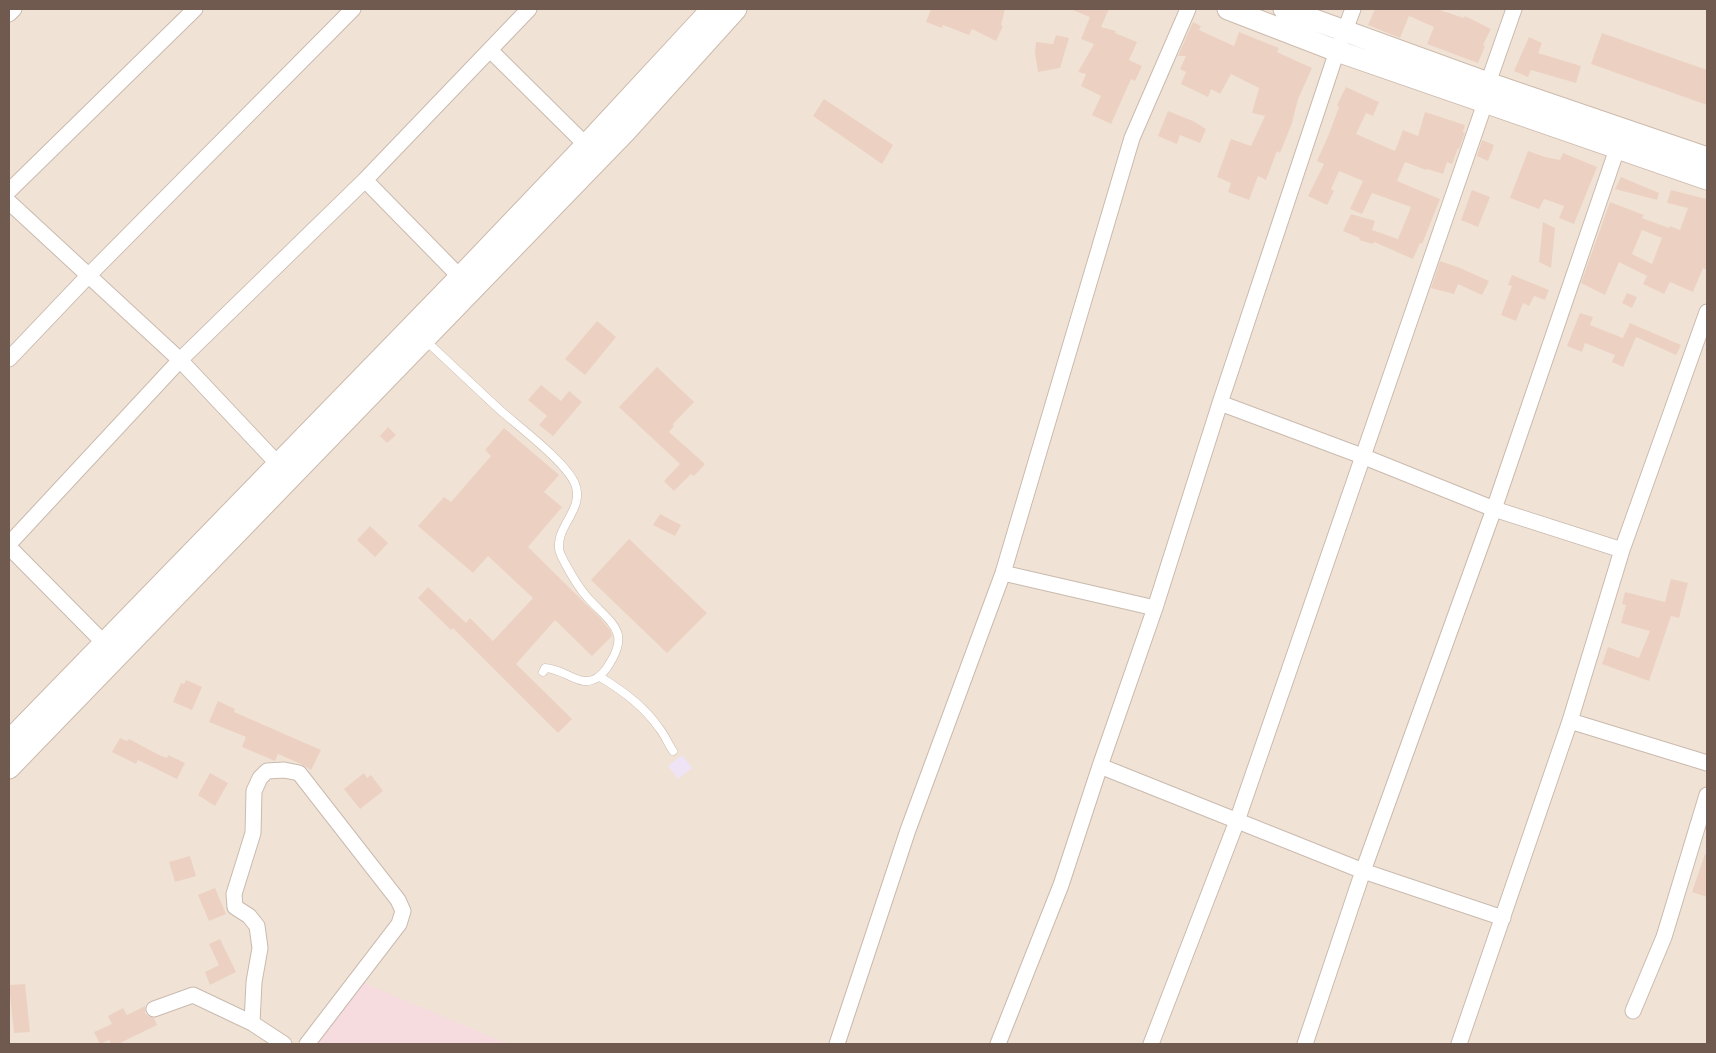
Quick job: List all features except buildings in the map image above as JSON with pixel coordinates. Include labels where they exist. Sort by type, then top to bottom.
[{"type":"main road","points":[[9,768],[418,332],[460,277],[712,9]]},
{"type":"main road","points":[[9,741],[277,463],[418,332],[626,130],[736,9]]},
{"type":"main road","points":[[1228,9],[1341,42],[1486,93],[1707,158]]},
{"type":"main road","points":[[1284,9],[1341,42]]},
{"type":"main road","points":[[1486,93],[1617,149],[1707,179]]},
{"type":"street","points":[[9,14],[14,9]]},
{"type":"street","points":[[9,190],[195,9]]},
{"type":"street","points":[[9,359],[88,276],[353,9]]},
{"type":"street","points":[[104,643],[9,546],[180,360],[365,180],[529,9]]},
{"type":"street","points":[[837,1044],[908,830],[1003,573],[1132,138],[1188,9]]},
{"type":"street","points":[[998,1044],[1061,885],[1155,608],[1220,403],[1353,9]]},
{"type":"street","points":[[1151,1044],[1237,821],[1514,9]]},
{"type":"street","points":[[490,50],[586,145]]},
{"type":"street","points":[[1305,1044],[1363,871],[1494,509],[1617,149]]},
{"type":"street","points":[[365,180],[460,277]]},
{"type":"street","points":[[9,202],[180,360],[277,463]]},
{"type":"street","points":[[1459,1044],[1570,721],[1622,550],[1707,312]]},
{"type":"street","points":[[1220,403],[1362,456],[1494,509],[1622,550]]},
{"type":"street","points":[[1003,573],[1155,608]]},
{"type":"street","points":[[1570,721],[1707,762]]},
{"type":"street","points":[[1100,766],[1363,871],[1503,918]]},
{"type":"street","points":[[252,1024],[254,982],[260,948],[257,926],[249,916],[236,906],[234,894],[253,833],[254,791],[260,778],[267,771],[284,770],[299,773],[398,900],[403,911],[399,924],[307,1044]]},
{"type":"street","points":[[1633,1011],[1664,936],[1707,795]]},
{"type":"street","points":[[154,1009],[193,995],[252,1024],[284,1044]]},
{"type":"lane","points":[[418,332],[549,453],[569,473],[576,484],[578,495],[573,513],[561,534],[559,549],[566,565],[586,596],[614,625],[618,632],[618,639],[613,657],[600,677],[585,682],[555,669],[545,668],[543,672]]},
{"type":"lane","points":[[600,677],[621,689],[648,715],[660,728],[673,751]]},
{"type":"shaded area","points":[[9,9],[1707,9],[1707,1044],[9,1044]]},
{"type":"shaded area","points":[[682,755],[692,768],[678,779],[668,766]]},
{"type":"shaded area","points":[[364,983],[480,1032],[508,1044],[317,1044]]}]
